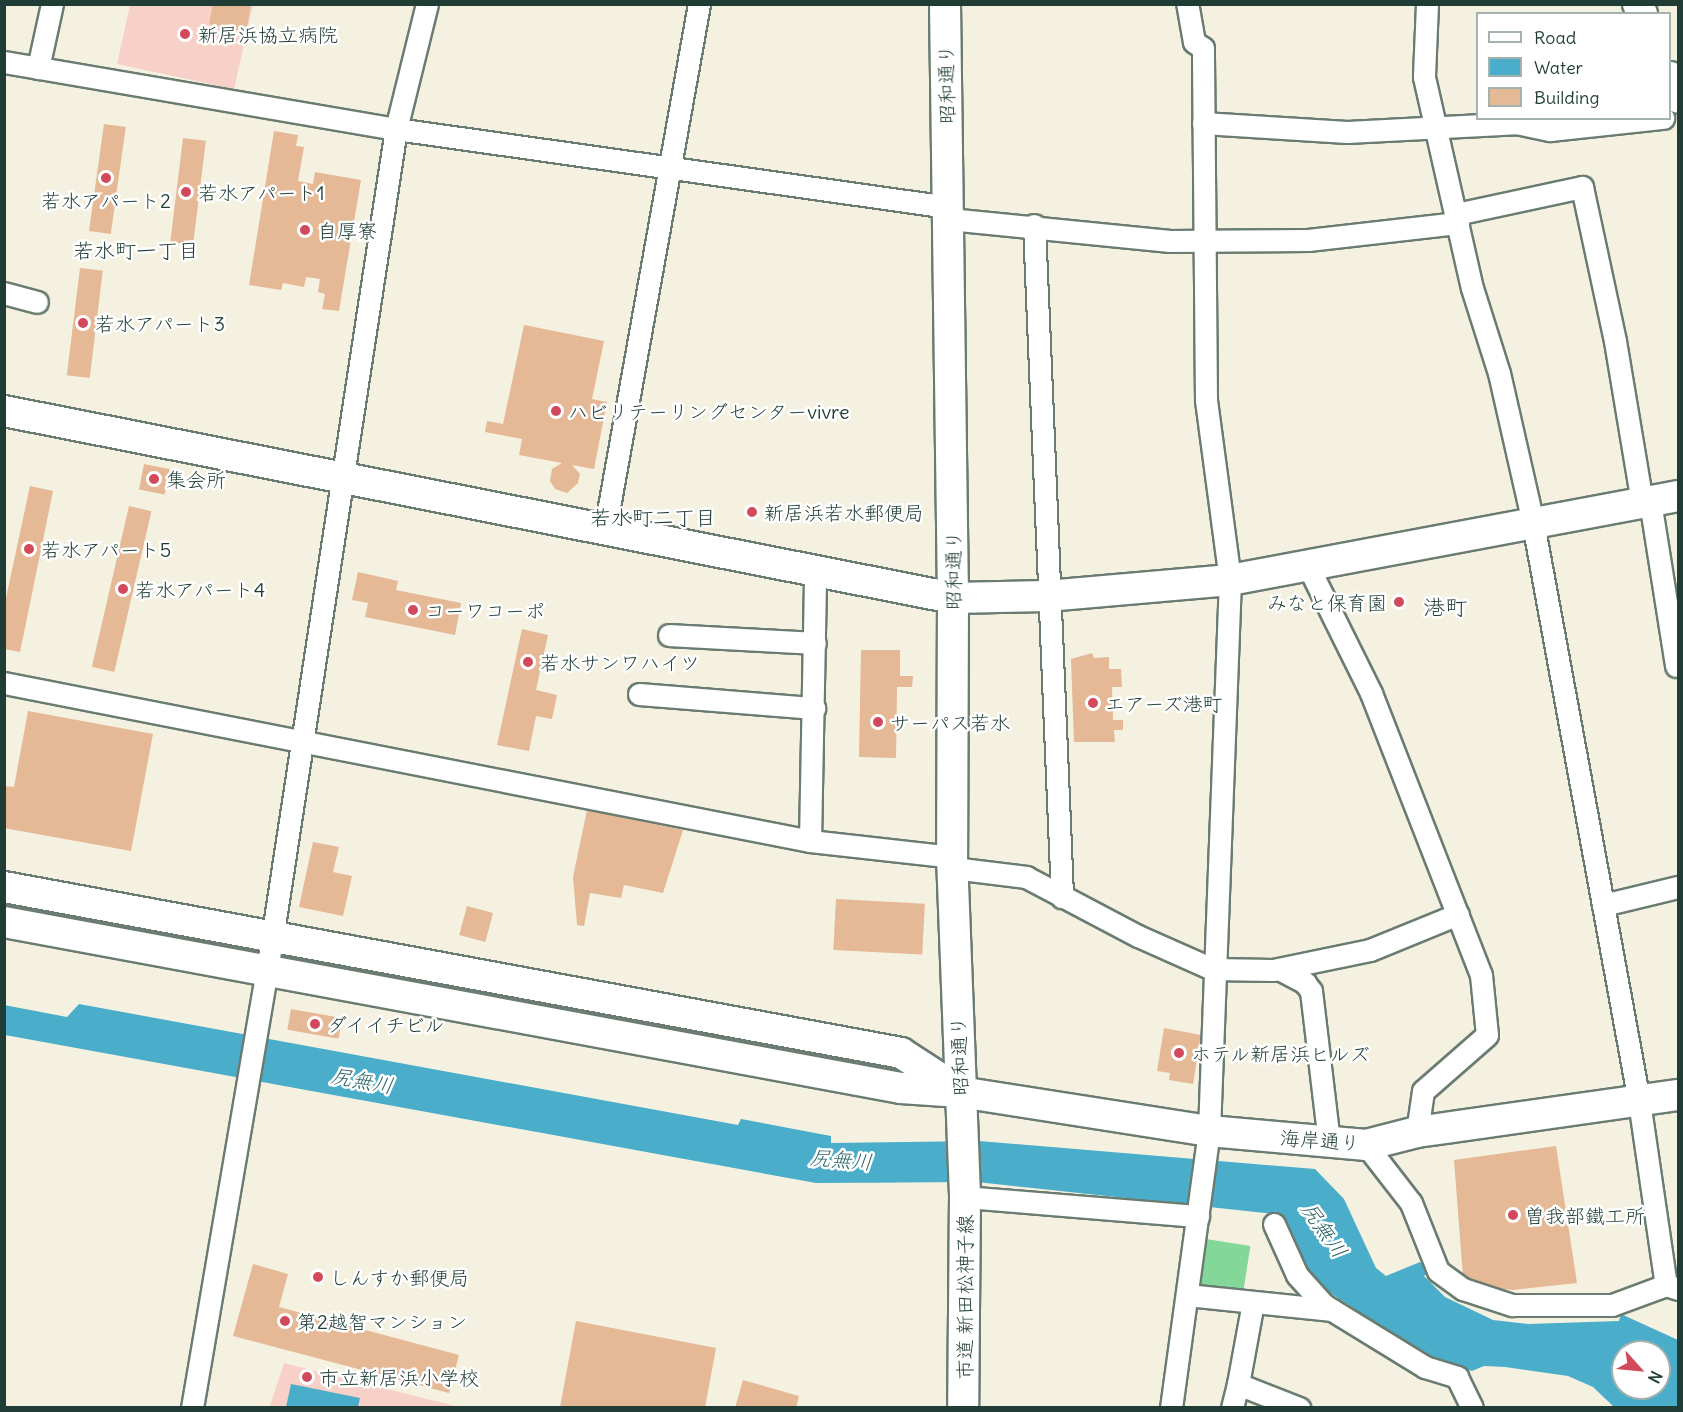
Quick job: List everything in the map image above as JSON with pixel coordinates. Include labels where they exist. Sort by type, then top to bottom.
[{"type":"street","points":[[38,68],[52,4]]},
{"type":"street","points":[[192,1407],[244,1086],[272,939],[299,740],[396,129],[427,4]]},
{"type":"street","points":[[605,529],[699,4]]},
{"type":"street","name":"昭和通り","points":[[945,4],[953,598],[952,863],[964,1192]]},
{"type":"street","points":[[1171,1407],[1208,1144],[1212,969],[1230,580],[1206,399],[1203,48],[1194,42],[1188,4]]},
{"type":"street","points":[[1366,1144],[1411,1203],[1438,1271],[1463,1289],[1512,1305],[1612,1305],[1672,1287],[1533,523],[1499,373],[1472,288],[1424,77],[1427,4]]},
{"type":"street","points":[[4,62],[396,129],[671,166],[949,213],[1170,240],[1308,240],[1457,218],[1582,187],[1616,341],[1657,500],[1676,666]]},
{"type":"street","points":[[1671,80],[1678,98]]},
{"type":"street","points":[[1203,123],[1347,132],[1435,130],[1516,123],[1550,130],[1582,129],[1648,120]]},
{"type":"street","points":[[1034,225],[1047,596],[1062,897]]},
{"type":"street","points":[[4,293],[37,302]]},
{"type":"street","points":[[4,411],[953,598],[1047,596],[1230,580],[1657,500]]},
{"type":"street","points":[[1308,566],[1371,693],[1481,975],[1487,1035],[1423,1091],[1417,1132]]},
{"type":"street","points":[[810,841],[815,569]]},
{"type":"street","points":[[669,635],[815,643]]},
{"type":"street","points":[[4,683],[810,841],[1026,877],[1062,897],[1212,969],[1279,969],[1370,950],[1458,914]]},
{"type":"street","points":[[639,694],[814,708]]},
{"type":"street","points":[[4,887],[272,939],[901,1053],[960,1092]]},
{"type":"street","points":[[1603,905],[1678,887]]},
{"type":"street","points":[[104,942],[113,907]]},
{"type":"street","name":"海岸通り","points":[[4,922],[901,1088],[960,1092],[1208,1144],[1329,1141],[1366,1144],[1417,1132],[1678,1095]]},
{"type":"street","points":[[1279,969],[1305,983],[1311,992],[1329,1141]]},
{"type":"street","points":[[964,1192],[1199,1212]]},
{"type":"street","name":"市道 新田松神子線","points":[[963,1407],[964,1192]]},
{"type":"street","points":[[1274,1224],[1297,1275],[1332,1310],[1425,1367],[1457,1377],[1472,1407]]},
{"type":"street","points":[[1187,1295],[1332,1310]]},
{"type":"street","points":[[1232,1407],[1253,1302]]},
{"type":"street","points":[[1238,1384],[1299,1407]]},
{"type":"shaded area","name":"新居浜協立病院","points":[[130,5],[253,5],[234,89],[117,64]]},
{"type":"shaded area","name":"市立新居浜小学校","points":[[284,1363],[459,1407],[269,1408]]},
{"type":"green space","points":[[1206,1239],[1250,1246],[1243,1295],[1198,1288]]},
{"type":"water","name":"尻無川","points":[[79,1004],[738,1125],[741,1119],[831,1136],[831,1143],[979,1141],[1315,1169],[1344,1199],[1376,1268],[1386,1276],[1420,1262],[1430,1272],[1424,1276],[1445,1297],[1493,1320],[1528,1324],[1619,1321],[1621,1314],[1678,1340],[1678,1407],[1614,1407],[1593,1387],[1568,1376],[1505,1367],[1484,1366],[1472,1371],[1430,1358],[1315,1283],[1283,1215],[977,1182],[816,1183],[5,1035],[4,1005],[67,1017]]},
{"type":"water","points":[[291,1384],[360,1398],[358,1407],[286,1407]]},
{"type":"building","points":[[213,4],[251,4],[246,32],[209,24]]},
{"type":"building","name":"若水アパート2","points":[[104,124],[126,127],[111,234],[89,231]]},
{"type":"building","name":"自厚寮","points":[[274,131],[298,135],[296,146],[304,147],[298,181],[313,184],[315,172],[361,180],[339,311],[322,309],[325,294],[318,292],[320,279],[306,277],[304,287],[283,283],[281,290],[249,285]]},
{"type":"building","name":"若水アパート1","points":[[183,138],[206,141],[193,245],[170,242]]},
{"type":"building","name":"若水アパート3","points":[[80,268],[103,271],[90,378],[67,375]]},
{"type":"building","name":"ハビリテーリングセンターvivre","points":[[524,325],[604,341],[592,399],[607,402],[594,469],[572,465],[580,474],[578,483],[567,493],[555,489],[550,481],[552,469],[562,463],[519,455],[522,439],[485,432],[487,421],[503,424]]},
{"type":"building","name":"集会所","points":[[144,464],[170,469],[165,494],[139,490]]},
{"type":"building","name":"若水アパート5","points":[[30,486],[53,491],[20,652],[4,649],[4,607]]},
{"type":"building","name":"若水アパート4","points":[[129,506],[151,511],[114,672],[92,667]]},
{"type":"building","name":"コーワコーポ","points":[[358,572],[398,581],[396,590],[461,603],[455,635],[365,617],[368,603],[352,600]]},
{"type":"building","name":"若水サンワハイツ","points":[[522,629],[548,635],[536,690],[557,695],[552,719],[536,716],[529,751],[497,745]]},
{"type":"building","name":"サーパス若水","points":[[861,650],[900,650],[900,676],[913,676],[912,687],[897,687],[896,758],[859,757]]},
{"type":"building","name":"エアーズ港町","points":[[1092,653],[1094,658],[1109,657],[1109,669],[1121,669],[1122,687],[1112,687],[1113,720],[1123,720],[1123,730],[1114,730],[1115,742],[1074,742],[1071,659]]},
{"type":"building","points":[[28,711],[153,734],[131,851],[4,828],[4,786],[14,787]]},
{"type":"building","points":[[587,810],[683,830],[663,893],[624,885],[621,898],[590,893],[584,926],[577,925],[573,877]]},
{"type":"building","points":[[313,842],[339,847],[333,872],[352,876],[343,916],[299,907]]},
{"type":"building","points":[[836,899],[925,904],[922,955],[833,950]]},
{"type":"building","points":[[467,906],[493,913],[485,942],[459,935]]},
{"type":"building","name":"ダイイチビル","points":[[291,1009],[342,1018],[339,1039],[287,1030]]},
{"type":"building","name":"ホテル新居浜ヒルズ","points":[[1164,1028],[1201,1035],[1193,1084],[1169,1080],[1170,1073],[1157,1071]]},
{"type":"building","name":"曽我部鐵工所","points":[[1556,1146],[1577,1283],[1513,1290],[1482,1287],[1463,1277],[1454,1160]]},
{"type":"building","name":"第2越智マンション","points":[[253,1264],[288,1274],[279,1307],[459,1355],[449,1393],[233,1336]]},
{"type":"building","points":[[576,1321],[716,1348],[705,1408],[560,1407]]},
{"type":"building","points":[[743,1380],[799,1396],[796,1408],[735,1408]]},
{"type":"place","name":"新居浜協立病院","points":[[185,34]]},
{"type":"place","name":"若水アパート2","points":[[106,178]]},
{"type":"place","name":"若水アパート1","points":[[186,192]]},
{"type":"place","name":"自厚寮","points":[[305,230]]},
{"type":"place","name":"若水アパート3","points":[[83,323]]},
{"type":"place","name":"ハビリテーリングセンターvivre","points":[[556,411]]},
{"type":"place","name":"集会所","points":[[154,479]]},
{"type":"place","name":"新居浜若水郵便局","points":[[752,512]]},
{"type":"place","name":"若水アパート5","points":[[29,549]]},
{"type":"place","name":"若水アパート4","points":[[123,589]]},
{"type":"place","name":"みなと保育園","points":[[1399,602]]},
{"type":"place","name":"コーワコーポ","points":[[413,610]]},
{"type":"place","name":"若水サンワハイツ","points":[[528,662]]},
{"type":"place","name":"エアーズ港町","points":[[1093,703]]},
{"type":"place","name":"サーパス若水","points":[[878,722]]},
{"type":"place","name":"ダイイチビル","points":[[315,1024]]},
{"type":"place","name":"ホテル新居浜ヒルズ","points":[[1179,1053]]},
{"type":"place","name":"曽我部鐵工所","points":[[1513,1215]]},
{"type":"place","name":"しんすか郵便局","points":[[318,1277]]},
{"type":"place","name":"第2越智マンション","points":[[285,1321]]},
{"type":"place","name":"市立新居浜小学校","points":[[307,1377]]},
{"type":"district","name":"若水町一丁目","points":[[136,251]]},
{"type":"district","name":"若水町二丁目","points":[[653,518]]},
{"type":"district","name":"港町","points":[[1445,608]]}]
